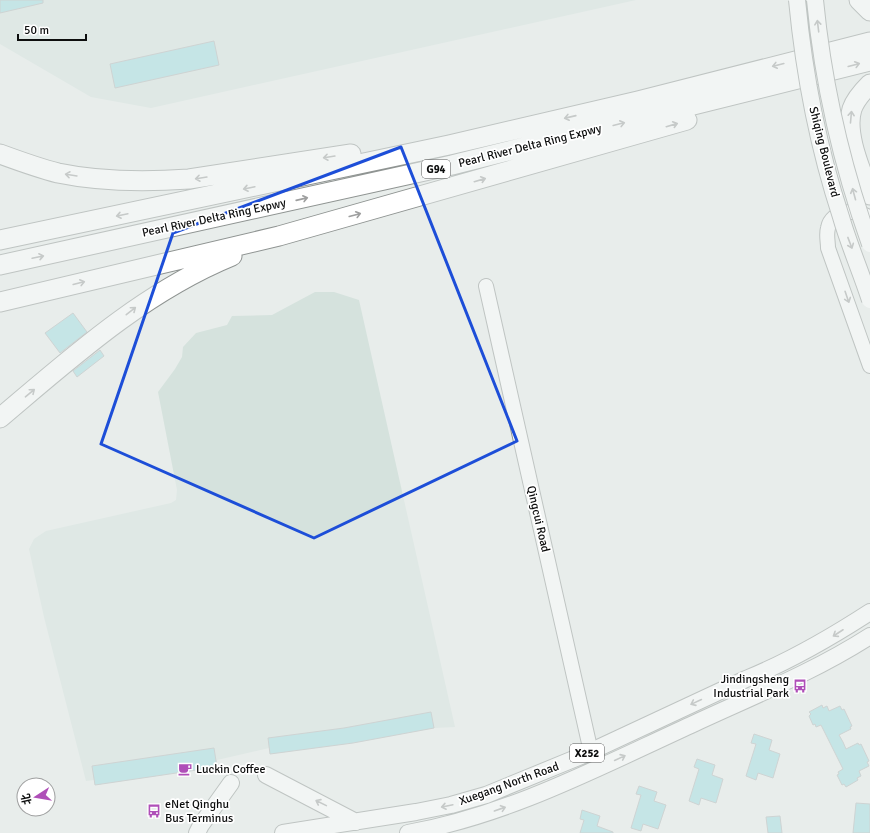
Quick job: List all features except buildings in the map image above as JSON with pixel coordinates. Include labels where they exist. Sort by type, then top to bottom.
[{"type":"highway","points":[[858,0],[870,11]]},
{"type":"highway","name":"Pearl River Delta Ring Expwy","points":[[0,240],[449,145],[870,42]]},
{"type":"highway","name":"Pearl River Delta Ring Expwy","points":[[0,265],[452,166],[870,61]]},
{"type":"highway","points":[[0,302],[279,236],[731,108],[785,83]]},
{"type":"highway","points":[[870,84],[852,108],[850,119],[854,148],[870,195]]},
{"type":"highway","points":[[0,154],[36,167],[79,176],[169,181],[547,122]]},
{"type":"highway","points":[[0,418],[137,307],[211,264],[279,236]]},
{"type":"main road","name":"Shiqing Boulevard","points":[[797,0],[806,73],[825,159],[841,217],[870,300]]},
{"type":"main road","name":"Shiqing Boulevard","points":[[815,0],[825,72],[835,120],[860,216],[870,244]]},
{"type":"main road","name":"Xuegang North Road","points":[[283,833],[306,831],[451,805],[515,784],[591,752],[783,663],[835,635],[867,612]]},
{"type":"main road","name":"Xuegang North Road","points":[[408,833],[469,820],[521,802],[585,774],[823,663],[870,636]]},
{"type":"main road","points":[[266,775],[337,810],[356,822]]},
{"type":"main road","points":[[198,833],[200,825],[231,783]]},
{"type":"street","points":[[870,218],[857,212],[846,212],[834,217],[828,227],[828,248],[870,366]]},
{"type":"street","name":"Qingcui Road","points":[[486,286],[591,752]]},
{"type":"highlighted area","points":[[401,147],[517,441],[314,538],[101,444],[173,233]]},
{"type":"shaded area","points":[[0,0],[636,0],[151,108],[91,97],[0,44]]},
{"type":"shaded area","points":[[315,292],[334,292],[359,300],[455,727],[434,728],[270,754],[269,748],[217,760],[217,767],[95,785],[94,780],[86,781],[44,617],[29,549],[34,539],[46,531],[171,503],[176,500],[177,490],[158,392],[182,357],[183,347],[196,333],[227,325],[232,316],[272,315]]},
{"type":"place","name":"Jindingsheng Industrial Park","points":[[800,686]]},
{"type":"place","name":"Luckin Coffee","points":[[185,769]]},
{"type":"place","name":"eNet Qinghu Bus Terminus","points":[[154,811]]}]
